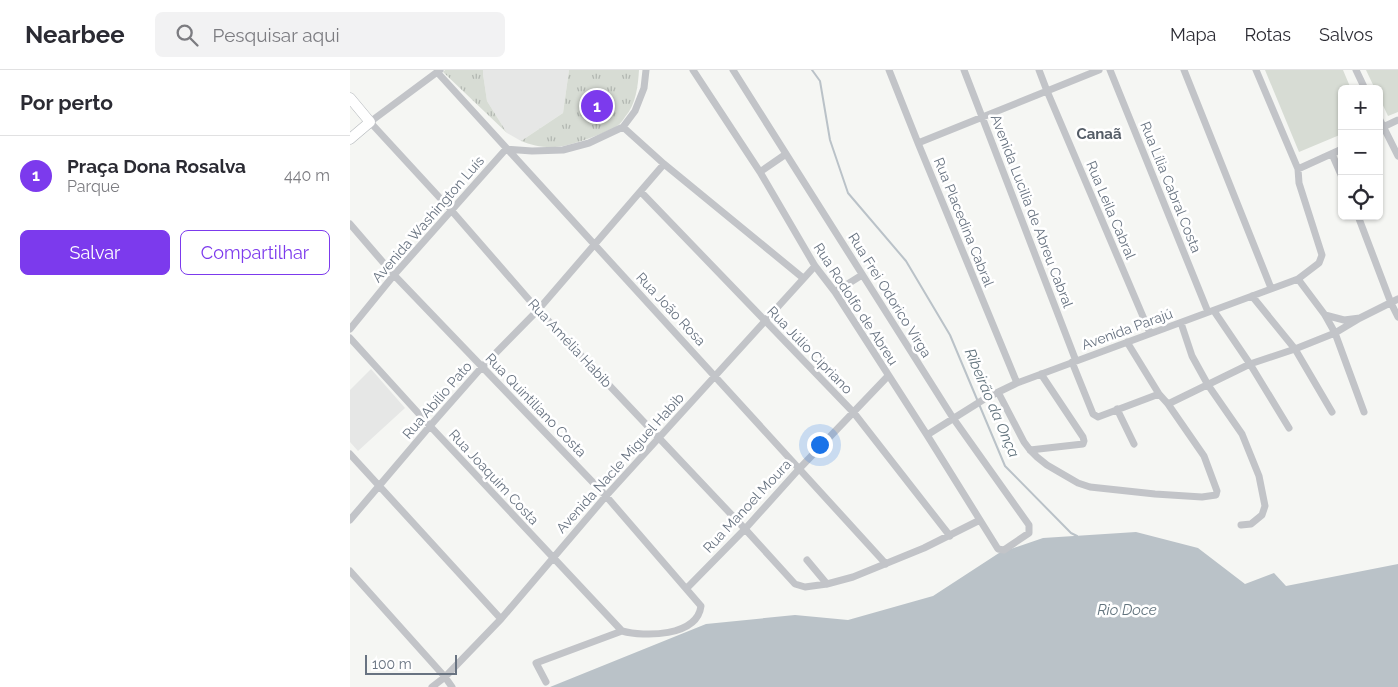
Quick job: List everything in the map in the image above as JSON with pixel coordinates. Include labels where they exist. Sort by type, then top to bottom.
[{"type":"street","points":[[506,149],[532,151],[563,150],[589,142],[623,127],[635,112],[644,88],[646,70]]},
{"type":"street","name":"Rua Rodolfo de Abreu","points":[[694,70],[760,172],[815,266],[834,292],[1000,550]]},
{"type":"street","name":"Rua Frei Odorico Virga","points":[[734,70],[953,418],[1029,525],[1029,533],[1004,550],[1000,550]]},
{"type":"street","name":"Rua Placedina Cabral","points":[[889,70],[1016,383]]},
{"type":"street","name":"Avenida Lucilia de Abreu Cabral","points":[[964,70],[1093,414],[1098,416],[1117,409]]},
{"type":"street","name":"Rua Leila Cabral","points":[[1039,70],[1150,333]]},
{"type":"street","points":[[918,143],[1099,70]]},
{"type":"street","name":"Rua Lília Cabral Costa","points":[[1110,70],[1211,312],[1250,364],[1289,428]]},
{"type":"street","points":[[1184,70],[1270,288]]},
{"type":"street","points":[[1256,70],[1298,169],[1338,151]]},
{"type":"street","points":[[1356,70],[1363,85]]},
{"type":"street","points":[[350,139],[438,71]]},
{"type":"street","name":"Rua João Rosa","points":[[438,71],[506,149],[886,564]]},
{"type":"street","name":"Rua Amélia Habib","points":[[350,98],[538,310],[795,584],[805,587],[827,584]]},
{"type":"street","points":[[1383,127],[1398,120]]},
{"type":"street","points":[[623,127],[664,164],[803,278]]},
{"type":"street","points":[[1382,130],[1398,156]]},
{"type":"street","name":"Avenida Washington Luís","points":[[350,329],[394,274],[506,149]]},
{"type":"street","points":[[760,172],[786,154]]},
{"type":"street","points":[[1332,154],[1341,175]]},
{"type":"street","name":"Rua Abílio Pato","points":[[350,520],[430,426],[538,310],[664,164]]},
{"type":"street","name":"Avenida Parajú","points":[[927,436],[986,398],[1016,383],[1298,279],[1319,263],[1322,255],[1299,183],[1298,169]]},
{"type":"street","name":"Rua Júlio Cipriano","points":[[641,192],[854,413],[950,536]]},
{"type":"street","points":[[1360,220],[1394,301],[1398,317]]},
{"type":"street","name":"Rua Quintiliano Costa","points":[[350,224],[482,368],[606,496],[701,606],[700,612],[693,621],[681,629],[650,635],[622,631]]},
{"type":"street","name":"Avenida Nacle Miguel Habib","points":[[432,687],[445,677],[501,619],[606,496],[815,266]]},
{"type":"street","points":[[834,292],[862,275]]},
{"type":"street","points":[[1298,279],[1336,333],[1364,412]]},
{"type":"street","points":[[1252,296],[1295,349],[1332,412]]},
{"type":"street","points":[[1168,404],[1250,364],[1336,333],[1360,318],[1394,301]]},
{"type":"street","points":[[1325,315],[1344,320],[1360,318]]},
{"type":"street","points":[[1181,323],[1192,356],[1208,384],[1242,434],[1259,476],[1265,506],[1262,515],[1251,524],[1240,525]]},
{"type":"street","name":"Rua Joaquim Costa","points":[[350,338],[622,631]]},
{"type":"street","points":[[998,392],[1030,450],[1047,465],[1078,483],[1090,487],[1146,493],[1202,497],[1214,496],[1217,493],[1204,456],[1159,394],[1127,342]]},
{"type":"street","points":[[1030,450],[1083,444],[1084,441],[1041,374]]},
{"type":"street","name":"Rua Manoel Moura","points":[[686,588],[745,529],[799,469],[888,376]]},
{"type":"street","points":[[1134,444],[1117,409],[1159,394]]},
{"type":"street","points":[[350,454],[501,619]]},
{"type":"street","points":[[807,560],[827,584],[886,564],[950,536],[980,520]]},
{"type":"street","points":[[350,571],[452,687]]},
{"type":"street","points":[[546,682],[536,663],[622,631]]},
{"type":"shaded area","points":[[483,70],[569,70],[563,113],[521,141],[507,133],[487,101]]},
{"type":"shaded area","points":[[371,369],[405,408],[358,451],[350,442],[350,390]]},
{"type":"green space","points":[[445,70],[483,70],[487,101],[507,133],[443,72]]},
{"type":"green space","points":[[569,70],[639,70],[636,95],[629,112],[612,129],[569,145],[546,147],[521,141],[563,113]]},
{"type":"green space","points":[[1265,70],[1343,70],[1349,85],[1338,85],[1338,136],[1299,152]]},
{"type":"green space","points":[[1366,70],[1398,70],[1398,112],[1388,116],[1383,105],[1383,85],[1373,85]]},
{"type":"water","name":"Rio Doce","points":[[1136,532],[1198,548],[1245,584],[1274,573],[1286,586],[1398,564],[1398,687],[550,687],[706,624],[795,615],[848,620],[933,596],[999,553],[1043,538]]},
{"type":"waterway","name":"Ribeirão da Onça","points":[[812,70],[820,81],[830,140],[848,193],[906,261],[950,335],[1005,466],[1071,533],[1077,536]]},
{"type":"place","name":"Praça Dona Rosalva","points":[[597,106]]},
{"type":"district","name":"Canaã","points":[[1099,134]]}]
